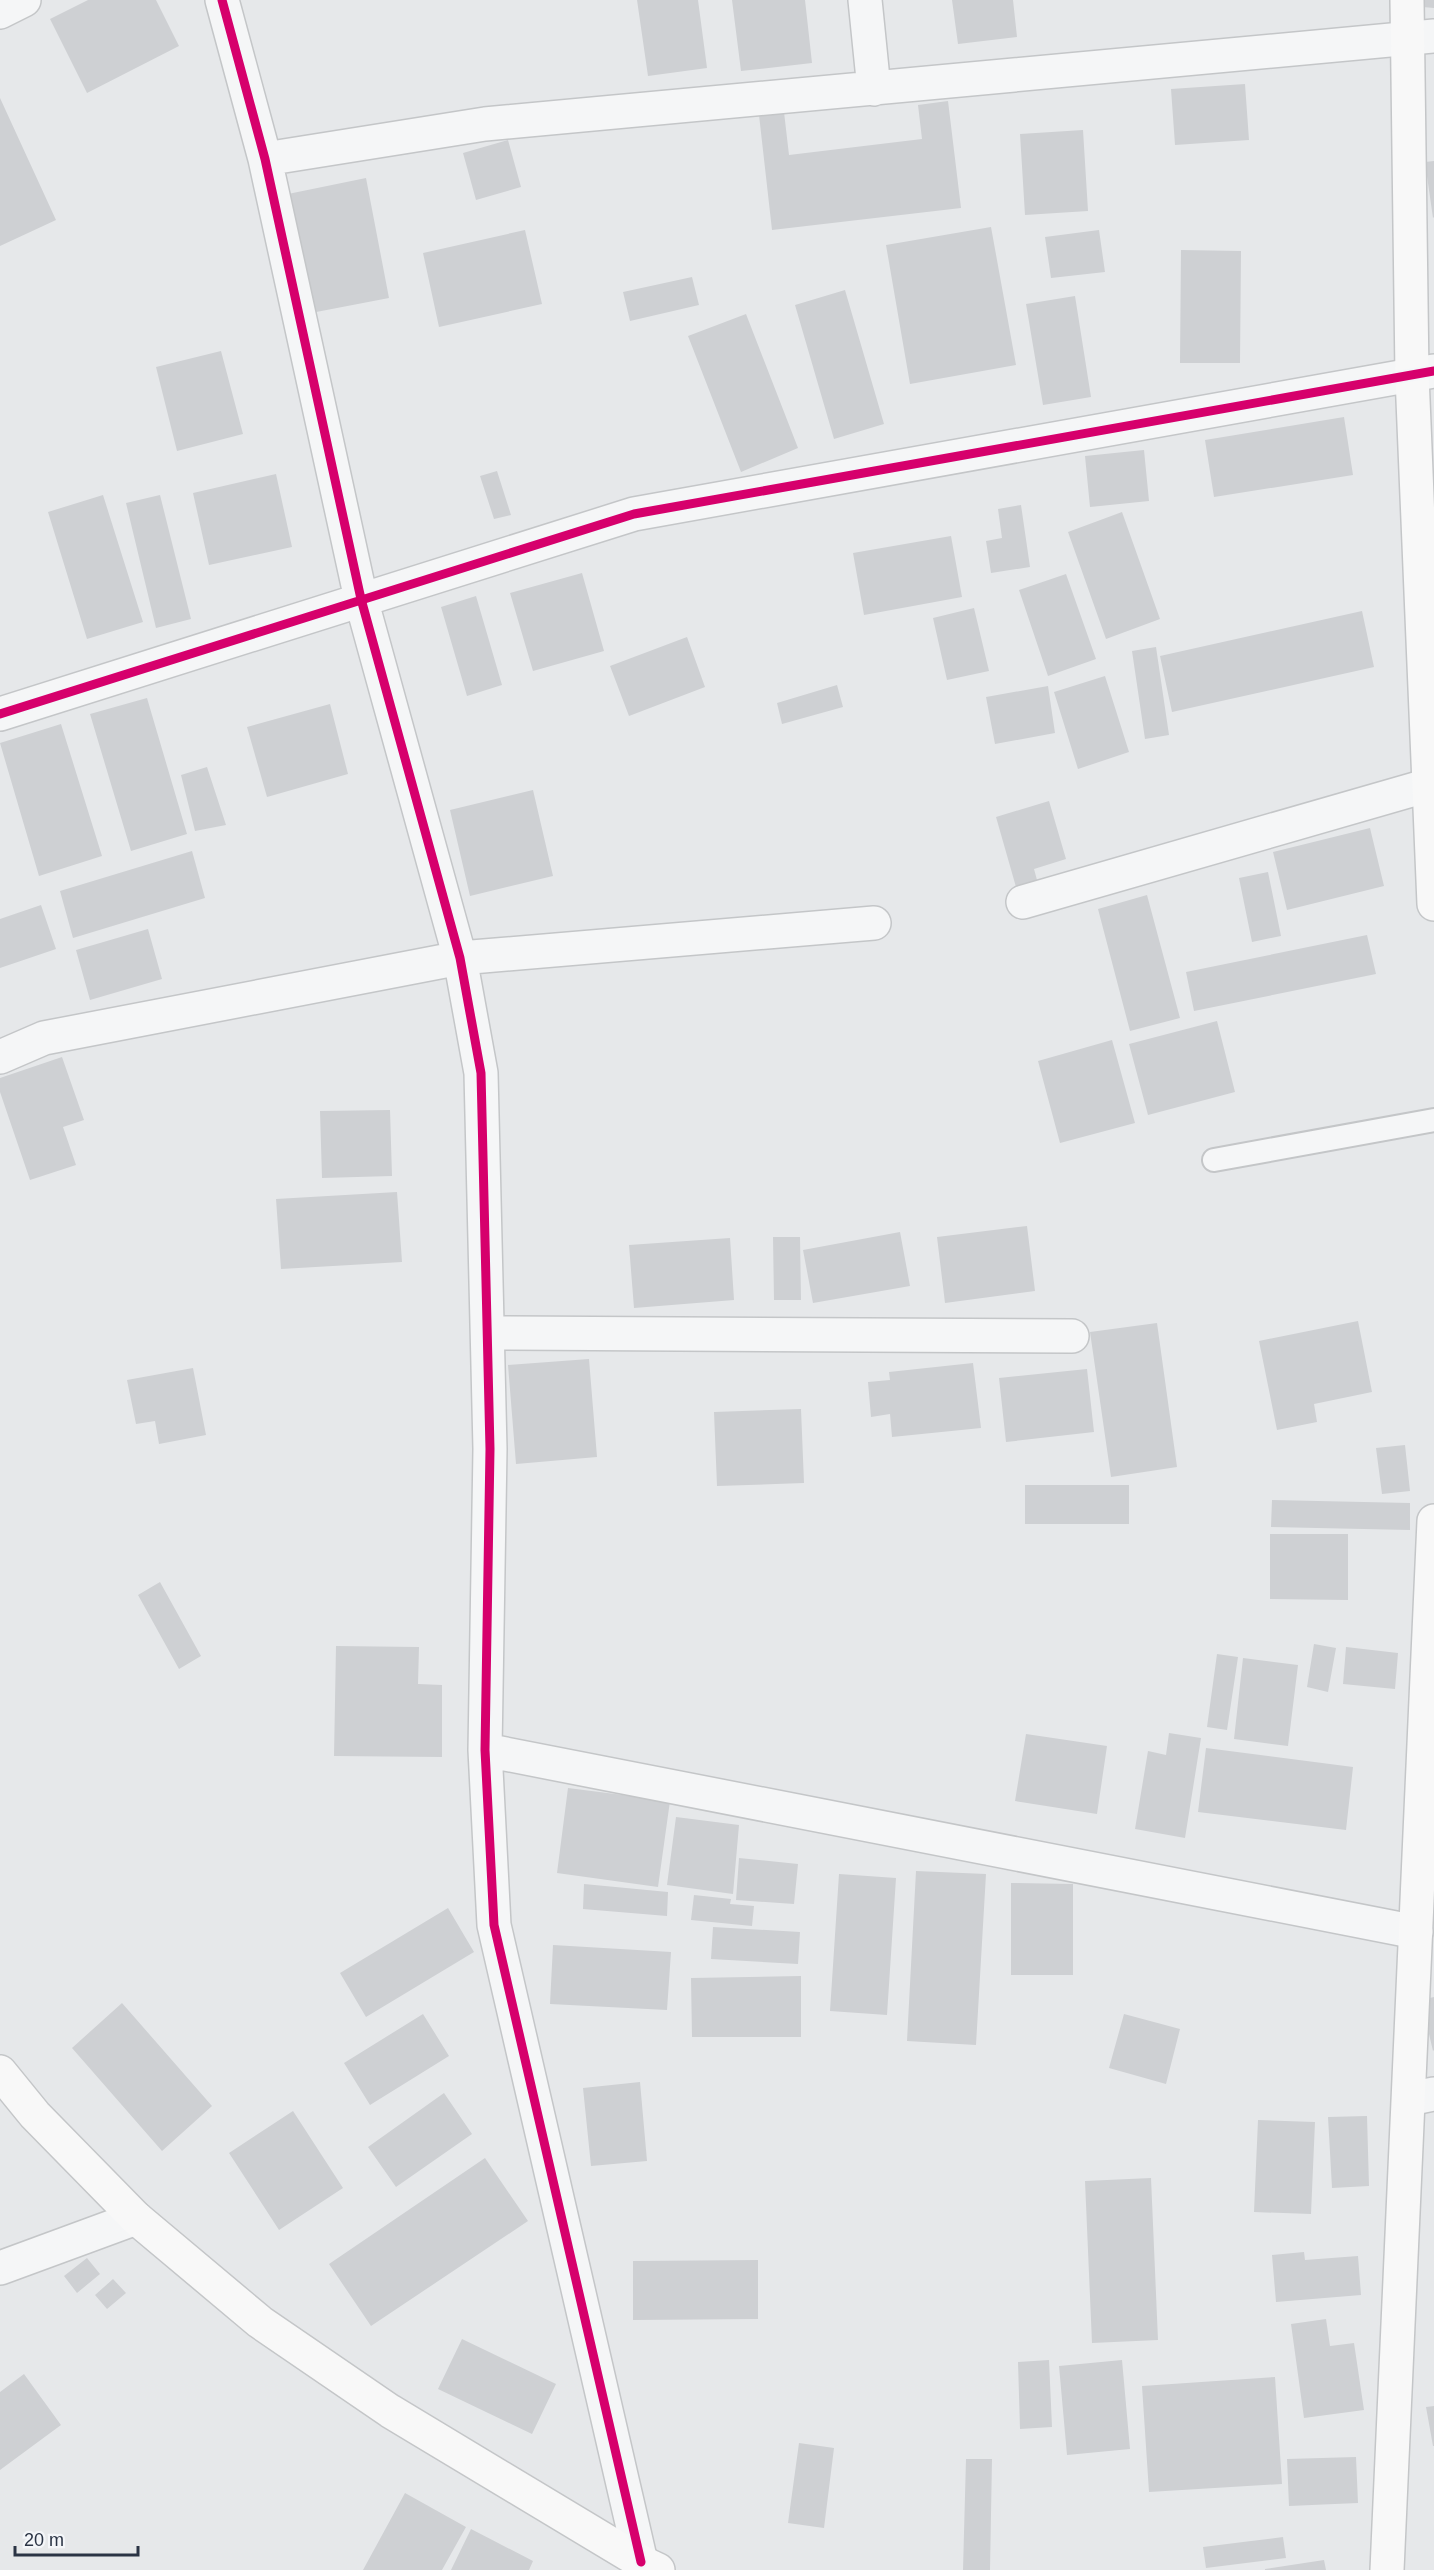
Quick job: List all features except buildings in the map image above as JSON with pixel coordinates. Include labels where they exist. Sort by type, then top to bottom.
[{"type":"street","points":[[0,12],[24,0]]},
{"type":"street","points":[[222,0],[265,159],[361,599],[460,957],[481,1072],[490,1449],[486,1750],[494,1925],[652,2568]]},
{"type":"street","points":[[865,0],[874,89]]},
{"type":"street","points":[[1407,0],[1421,38],[1429,785],[1434,904]]},
{"type":"street","points":[[265,159],[485,124],[1421,38]]},
{"type":"street","points":[[0,714],[634,514],[1423,374]]},
{"type":"street","points":[[1023,902],[1429,785]]},
{"type":"street","points":[[0,1057],[44,1038],[460,957],[874,923]]},
{"type":"street","points":[[489,1333],[1072,1336]]},
{"type":"street","points":[[1387,2570],[1421,2097],[1416,1932],[1430,1685],[1434,1521]]},
{"type":"street","points":[[486,1750],[1416,1932]]},
{"type":"street","points":[[0,2072],[35,2115],[136,2218],[260,2322],[390,2412],[652,2568]]},
{"type":"street","points":[[0,2268],[136,2218]]},
{"type":"lane","points":[[1214,1160],[1434,1120]]},
{"type":"cycle path","points":[[222,0],[265,159],[361,599],[460,958],[481,1073],[490,1449],[485,1750],[494,1925],[641,2562]]},
{"type":"cycle path","points":[[0,714],[634,514],[1434,371]]}]
